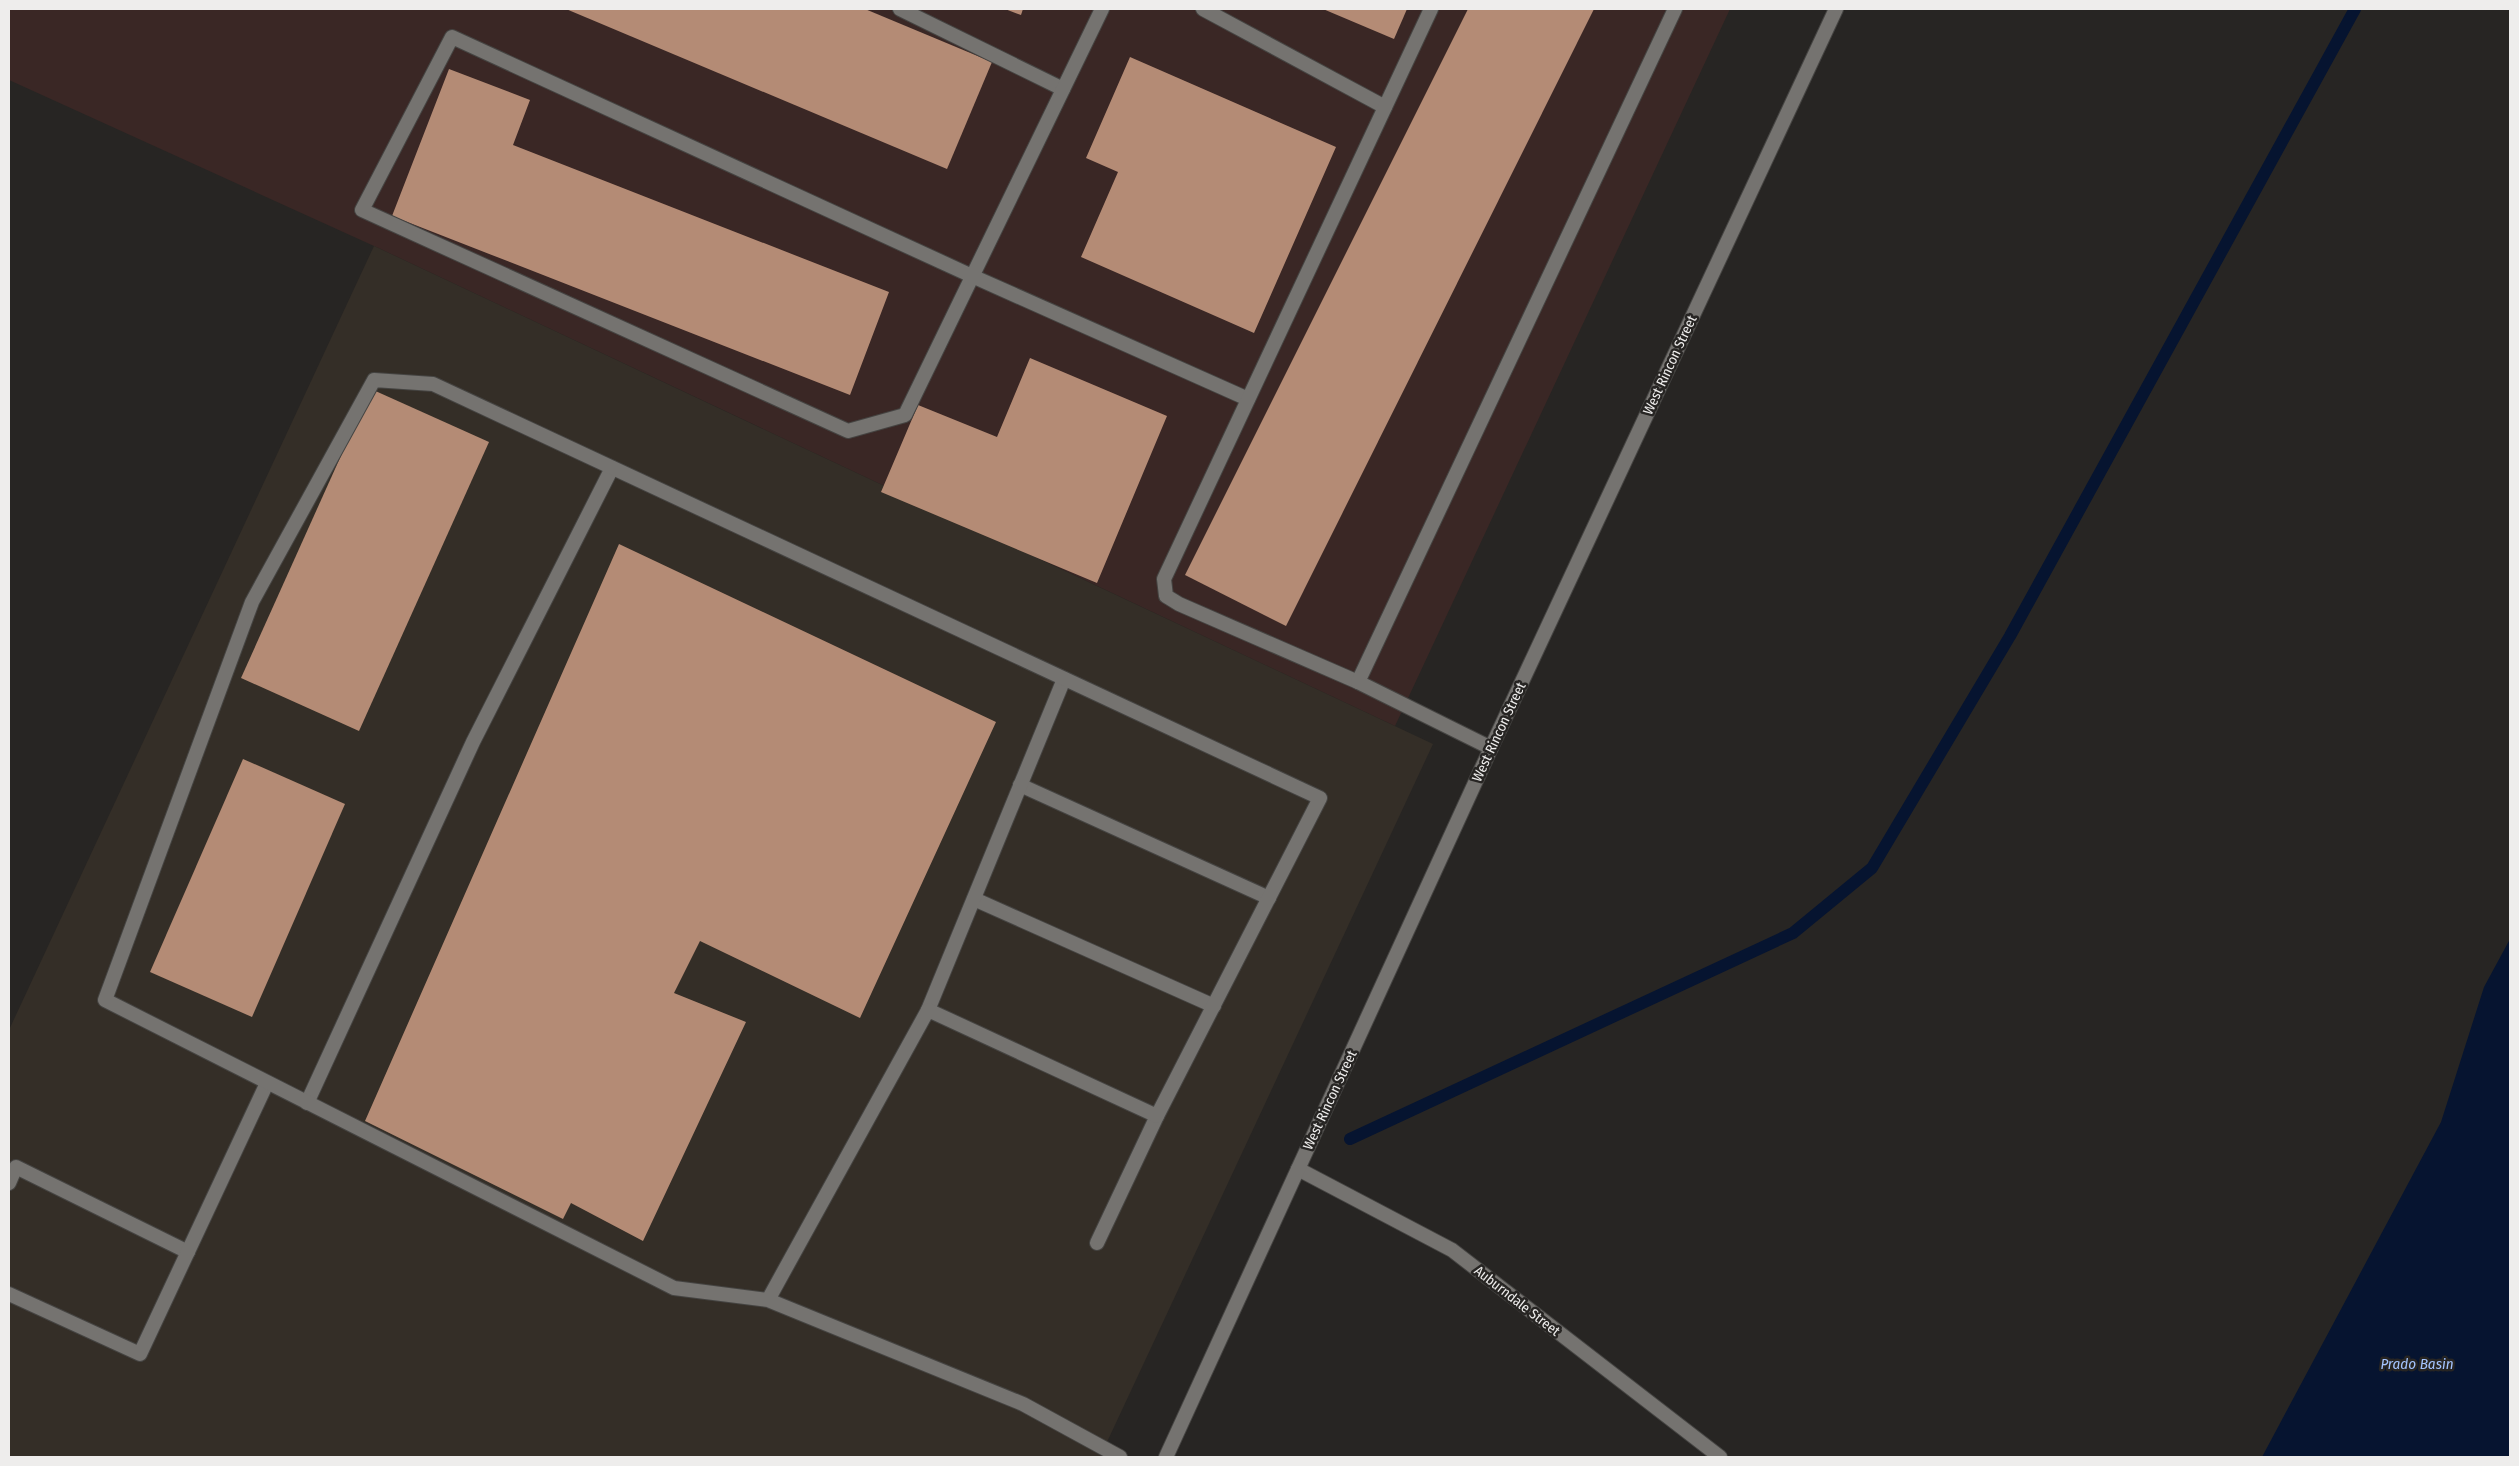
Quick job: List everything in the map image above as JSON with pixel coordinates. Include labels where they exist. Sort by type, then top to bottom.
[{"type":"main road","points":[[900,9],[1063,89]]},
{"type":"main road","points":[[1102,9],[972,276],[905,415],[848,431],[362,210],[452,37],[972,276],[1248,399]]},
{"type":"main road","points":[[1203,9],[1385,107]]},
{"type":"main road","points":[[1431,9],[1164,579],[1166,596],[1179,604],[1358,682],[1491,748]]},
{"type":"main road","points":[[1358,682],[1675,9]]},
{"type":"main road","name":"West Rincon Street","points":[[1166,1457],[1491,748],[1836,9]]},
{"type":"main road","points":[[1097,1243],[1157,1116],[1320,798],[433,384],[374,380],[252,602],[105,1000],[674,1288],[768,1300],[1022,1404],[1120,1457]]},
{"type":"main road","points":[[307,1103],[473,742],[612,468]]},
{"type":"main road","points":[[768,1300],[928,1010],[1064,679]]},
{"type":"main road","points":[[1020,785],[1269,898]]},
{"type":"main road","points":[[974,899],[1214,1006]]},
{"type":"main road","points":[[928,1010],[1157,1116]]},
{"type":"main road","points":[[9,1294],[140,1354],[267,1083]]},
{"type":"main road","points":[[9,1183],[16,1167],[188,1252]]},
{"type":"main road","name":"Auburndale Street","points":[[1298,1169],[1452,1250],[1720,1457]]},
{"type":"shaded area","points":[[9,9],[1730,9],[1395,726],[374,246],[9,80]]},
{"type":"shaded area","points":[[374,246],[1433,744],[1100,1457],[9,1457],[9,1030]]},
{"type":"water","name":"Prado Basin","points":[[2510,939],[2510,1457],[2262,1457],[2441,1122],[2484,987]]},
{"type":"building","points":[[566,9],[865,9],[992,62],[947,169]]},
{"type":"building","points":[[1005,9],[1023,9],[1021,15]]},
{"type":"building","points":[[1323,9],[1407,9],[1394,39]]},
{"type":"building","points":[[1468,9],[1594,9],[1286,626],[1185,575]]},
{"type":"building","points":[[1130,57],[1336,147],[1254,333],[1081,257],[1118,172],[1086,158]]},
{"type":"building","points":[[449,69],[530,100],[513,145],[889,292],[850,395],[392,216]]},
{"type":"building","points":[[1030,358],[1167,416],[1097,583],[881,492],[918,405],[997,437]]},
{"type":"building","points":[[371,389],[489,442],[359,731],[241,678]]},
{"type":"building","points":[[619,544],[996,722],[860,1018],[700,941],[674,993],[746,1022],[643,1241],[571,1203],[563,1219],[365,1121]]},
{"type":"building","points":[[243,759],[345,804],[252,1017],[150,972]]},
{"type":"waterway","points":[[1350,1139],[1793,933],[1872,868],[2010,636],[2355,9]]}]
